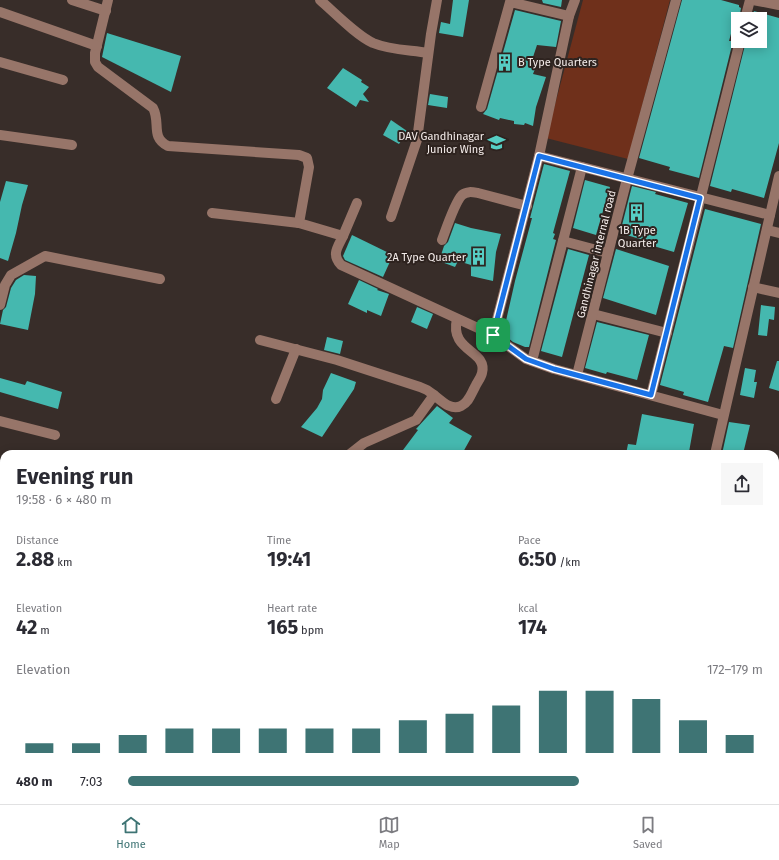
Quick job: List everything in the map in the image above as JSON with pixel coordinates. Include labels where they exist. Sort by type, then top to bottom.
[{"type":"street","points":[[72,0],[106,11]]},
{"type":"street","points":[[108,0],[97,46],[95,62],[98,67],[153,108],[157,115],[157,135],[161,142],[168,146],[300,154],[307,158],[309,167],[299,223]]},
{"type":"street","points":[[320,0],[360,34],[373,42],[388,47],[428,53]]},
{"type":"street","points":[[391,217],[417,140],[433,17],[437,0]]},
{"type":"street","points":[[493,335],[527,206],[569,16],[575,0]]},
{"type":"street","name":"Gandhinagar internal road","points":[[577,375],[627,178],[676,0]]},
{"type":"street","points":[[747,12],[750,0]]},
{"type":"street","points":[[753,0],[779,5]]},
{"type":"street","points":[[481,107],[508,1],[569,16]]},
{"type":"street","points":[[0,12],[97,46]]},
{"type":"street","points":[[651,395],[738,48]]},
{"type":"street","points":[[0,62],[63,80]]},
{"type":"street","points":[[0,135],[72,145]]},
{"type":"street","points":[[539,156],[770,215]]},
{"type":"street","points":[[532,361],[582,167]]},
{"type":"street","points":[[715,450],[779,176]]},
{"type":"street","points":[[442,240],[458,201],[463,194],[478,192],[527,206]]},
{"type":"street","points":[[357,203],[335,252],[336,259],[341,265],[493,335],[526,359],[577,375],[723,415]]},
{"type":"street","points":[[212,213],[299,223],[343,236]]},
{"type":"street","points":[[767,230],[779,233]]},
{"type":"street","points":[[563,241],[608,253]]},
{"type":"street","points":[[0,305],[4,285],[11,275],[45,256],[160,279]]},
{"type":"street","points":[[753,287],[779,293]]},
{"type":"street","points":[[593,314],[666,333]]},
{"type":"street","points":[[260,340],[337,360],[420,387],[454,408],[460,407],[467,402],[482,373],[483,365],[480,359],[458,340],[455,327],[457,319]]},
{"type":"street","points":[[276,399],[296,349]]},
{"type":"street","points":[[355,450],[364,443],[416,420],[434,395]]},
{"type":"street","points":[[0,421],[55,435]]},
{"type":"shaded area","points":[[583,0],[670,0],[628,159],[546,138]]},
{"type":"building","points":[[453,0],[469,0],[463,37],[439,33],[441,22],[450,24]]},
{"type":"building","points":[[542,0],[562,0],[561,7],[543,3]]},
{"type":"building","points":[[682,0],[721,0],[739,5],[741,8],[740,12],[731,12],[731,34],[729,41],[731,41],[731,48],[699,178],[669,170],[670,167],[639,158]]},
{"type":"building","points":[[515,10],[561,21],[556,47],[537,45],[532,60],[538,61],[533,74],[546,77],[536,107],[533,126],[525,123],[524,125],[514,124],[514,121],[500,118],[499,120],[483,114],[487,109]]},
{"type":"building","points":[[767,15],[779,18],[779,143],[764,198],[732,189],[731,192],[710,186],[744,48],[767,48]]},
{"type":"building","points":[[107,33],[181,56],[171,92],[102,57]]},
{"type":"building","points":[[343,68],[362,80],[361,82],[369,87],[363,94],[369,102],[360,100],[356,107],[327,88]]},
{"type":"building","points":[[430,94],[448,97],[447,108],[428,105]]},
{"type":"building","points":[[391,120],[407,131],[399,144],[383,135]]},
{"type":"building","points":[[544,164],[570,171],[553,233],[555,234],[553,239],[556,240],[529,347],[525,347],[513,342],[503,334]]},
{"type":"building","name":"1B Type Quarter","points":[[585,180],[610,187],[596,235],[573,228]]},
{"type":"building","points":[[6,181],[28,185],[8,261],[0,258],[0,202]]},
{"type":"building","points":[[632,186],[656,192],[655,194],[688,203],[674,252],[650,245],[650,242],[620,233]]},
{"type":"building","points":[[705,209],[761,224],[733,348],[724,346],[708,402],[683,395],[684,392],[660,385]]},
{"type":"building","name":"2A Type Quarter","points":[[455,223],[501,234],[496,252],[493,281],[471,276],[471,265],[458,261],[455,267],[439,261],[444,246],[448,242]]},
{"type":"building","points":[[352,235],[393,255],[383,277],[345,260],[343,256]]},
{"type":"building","points":[[568,249],[589,255],[562,357],[541,351]]},
{"type":"building","points":[[616,249],[669,266],[656,315],[603,298]]},
{"type":"building","points":[[24,275],[36,276],[35,294],[28,330],[0,324],[3,310],[6,307],[11,288],[16,280]]},
{"type":"building","points":[[359,280],[378,289],[377,290],[389,294],[381,316],[367,310],[367,313],[348,304]]},
{"type":"building","points":[[761,305],[775,307],[774,320],[769,319],[767,336],[758,335]]},
{"type":"building","points":[[417,307],[433,314],[427,329],[411,322]]},
{"type":"building","points":[[597,322],[649,335],[637,380],[585,368]]},
{"type":"building","points":[[327,337],[343,341],[340,354],[324,350]]},
{"type":"building","points":[[777,361],[779,361],[779,391],[769,388]]},
{"type":"building","points":[[745,368],[756,370],[754,382],[757,382],[754,398],[740,395]]},
{"type":"building","points":[[331,373],[356,382],[354,389],[322,437],[301,427],[317,408],[322,399],[323,390]]},
{"type":"building","points":[[0,378],[25,385],[27,381],[62,392],[58,409],[0,392]]},
{"type":"building","points":[[437,406],[453,418],[449,423],[472,436],[464,450],[403,450],[418,430],[416,429]]},
{"type":"building","points":[[642,414],[694,424],[689,450],[627,450],[628,444],[636,445]]},
{"type":"building","points":[[729,422],[750,425],[744,450],[723,450]]},
{"type":"place","name":"B Type Quarters","points":[[505,62]]},
{"type":"place","name":"DAV Gandhinagar Junior Wing","points":[[497,142]]},
{"type":"place","name":"1B Type Quarter","points":[[637,212]]},
{"type":"place","name":"2A Type Quarter","points":[[479,257]]},
{"type":"route","points":[[539,156],[700,198],[651,395],[554,369],[526,359],[493,335],[539,156]]}]
